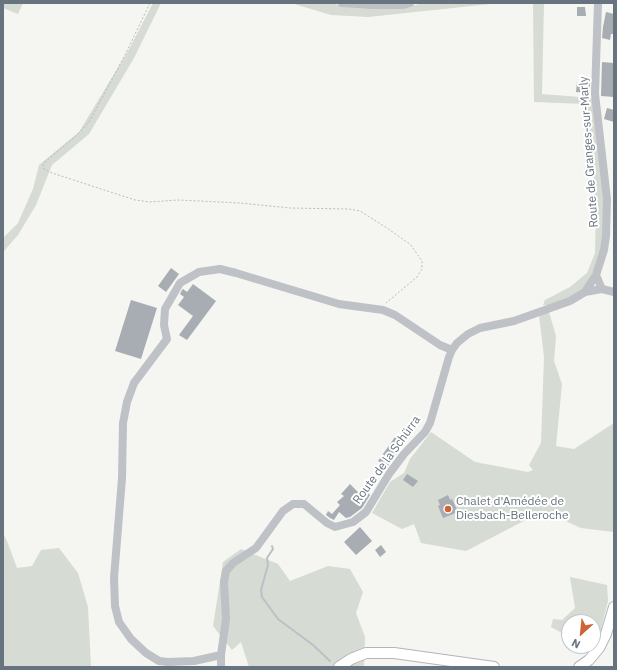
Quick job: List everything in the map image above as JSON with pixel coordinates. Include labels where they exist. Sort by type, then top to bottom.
[{"type":"main road","points":[[579,667],[589,660],[599,648],[606,634],[614,607]]},
{"type":"main road","points":[[339,667],[351,659],[366,653],[394,652],[494,667]]},
{"type":"street","points":[[342,3],[373,5],[403,5],[410,3]]},
{"type":"street","name":"Route de Granges-sur-Marly","points":[[585,292],[596,275],[604,250],[606,236],[607,199],[595,94],[598,3]]},
{"type":"street","points":[[221,655],[194,661],[159,661],[146,653],[131,639],[119,622],[115,606],[114,578],[122,478],[123,423],[127,402],[134,383],[167,338],[164,325],[165,309],[180,283],[200,272],[220,269],[339,304],[383,310],[410,324],[440,345],[452,350]]},
{"type":"street","points":[[596,275],[602,289]]},
{"type":"street","name":"Route de la Schürra","points":[[221,667],[225,625],[224,582],[226,571],[233,563],[256,548],[283,511],[293,504],[304,504],[326,523],[335,527],[353,522],[366,512],[389,474],[404,454],[425,432],[430,423],[452,350],[468,334],[480,328],[514,321],[570,301],[585,292],[602,289],[614,292]]},
{"type":"path","points":[[150,3],[126,53],[89,122],[77,135],[45,162],[43,165],[44,169],[66,178],[135,200],[150,202],[178,200],[240,203],[290,208],[349,209],[360,211],[388,228],[411,245],[422,261],[422,269],[417,278],[384,305],[383,310]]},
{"type":"shaded area","points":[[3,3],[23,3],[18,14],[3,8]]},
{"type":"shaded area","points":[[153,3],[161,3],[134,58],[89,134],[52,165],[36,205],[18,235],[3,252],[3,238],[18,223],[33,189],[39,165],[79,132],[128,51]]},
{"type":"shaded area","points":[[291,3],[330,3],[343,6],[404,8],[423,3],[500,3],[368,17],[331,15]]},
{"type":"shaded area","points":[[533,3],[544,3],[542,94],[592,98],[601,164],[604,213],[601,252],[590,279],[582,290],[568,298],[549,305],[543,305],[545,300],[570,287],[587,273],[595,253],[596,212],[591,134],[585,104],[534,102]]},
{"type":"shaded area","points":[[549,312],[556,336],[554,361],[562,384],[556,446],[574,449],[614,423],[614,532],[581,528],[543,511],[466,551],[421,543],[414,524],[402,529],[372,513],[390,482],[404,473],[410,459],[431,432],[475,462],[528,472],[533,470],[529,465],[541,443],[544,357],[539,315]]},
{"type":"shaded area","points":[[3,533],[17,568],[32,566],[41,550],[59,548],[78,573],[88,607],[91,667],[3,667]]},
{"type":"shaded area","points":[[241,549],[278,564],[290,581],[328,566],[350,569],[363,592],[356,613],[365,637],[364,667],[249,667],[241,642],[232,650],[213,626],[223,562]]},
{"type":"shaded area","points":[[570,577],[607,585],[608,601],[601,629],[601,614],[568,614],[575,608]]},
{"type":"shaded area","points":[[553,619],[561,620],[561,633],[551,627]]},
{"type":"building","points":[[577,7],[585,7],[586,16],[577,16]]},
{"type":"building","points":[[606,12],[614,14],[614,34],[611,34],[610,40],[602,38]]},
{"type":"building","points":[[602,62],[614,63],[614,97],[601,96]]},
{"type":"building","points":[[580,78],[590,79],[590,93],[576,92],[577,82],[580,83]]},
{"type":"building","points":[[607,108],[614,110],[614,122],[604,119]]},
{"type":"building","points":[[171,268],[179,274],[166,292],[158,286]]},
{"type":"building","points":[[193,284],[216,301],[187,340],[179,335],[193,316],[178,305],[184,297],[180,294],[182,290],[183,289],[187,292]]},
{"type":"building","points":[[131,300],[157,308],[141,359],[115,351]]},
{"type":"building","points":[[395,437],[404,444],[387,467],[378,461]]},
{"type":"building","points":[[407,474],[418,481],[413,487],[403,480]]},
{"type":"building","points":[[350,484],[362,496],[366,491],[370,495],[362,508],[350,517],[346,518],[339,512],[334,520],[330,518],[326,515],[328,511],[332,514],[340,505],[337,502],[344,496],[341,494]]},
{"type":"building","name":"Chalet d'Amédée de Diesbach-Belleroche","points":[[448,495],[450,500],[452,499],[458,512],[443,518],[438,506],[440,505],[438,500]]},
{"type":"building","points":[[360,527],[372,541],[356,555],[344,542]]},
{"type":"building","points":[[381,545],[386,552],[380,557],[375,550]]},
{"type":"waterway","points":[[272,546],[273,549],[267,558],[268,565],[261,590],[262,597],[278,619],[313,645],[330,661]]},
{"type":"place","name":"Chalet d'Amédée de Diesbach-Belleroche","points":[[448,509]]}]
